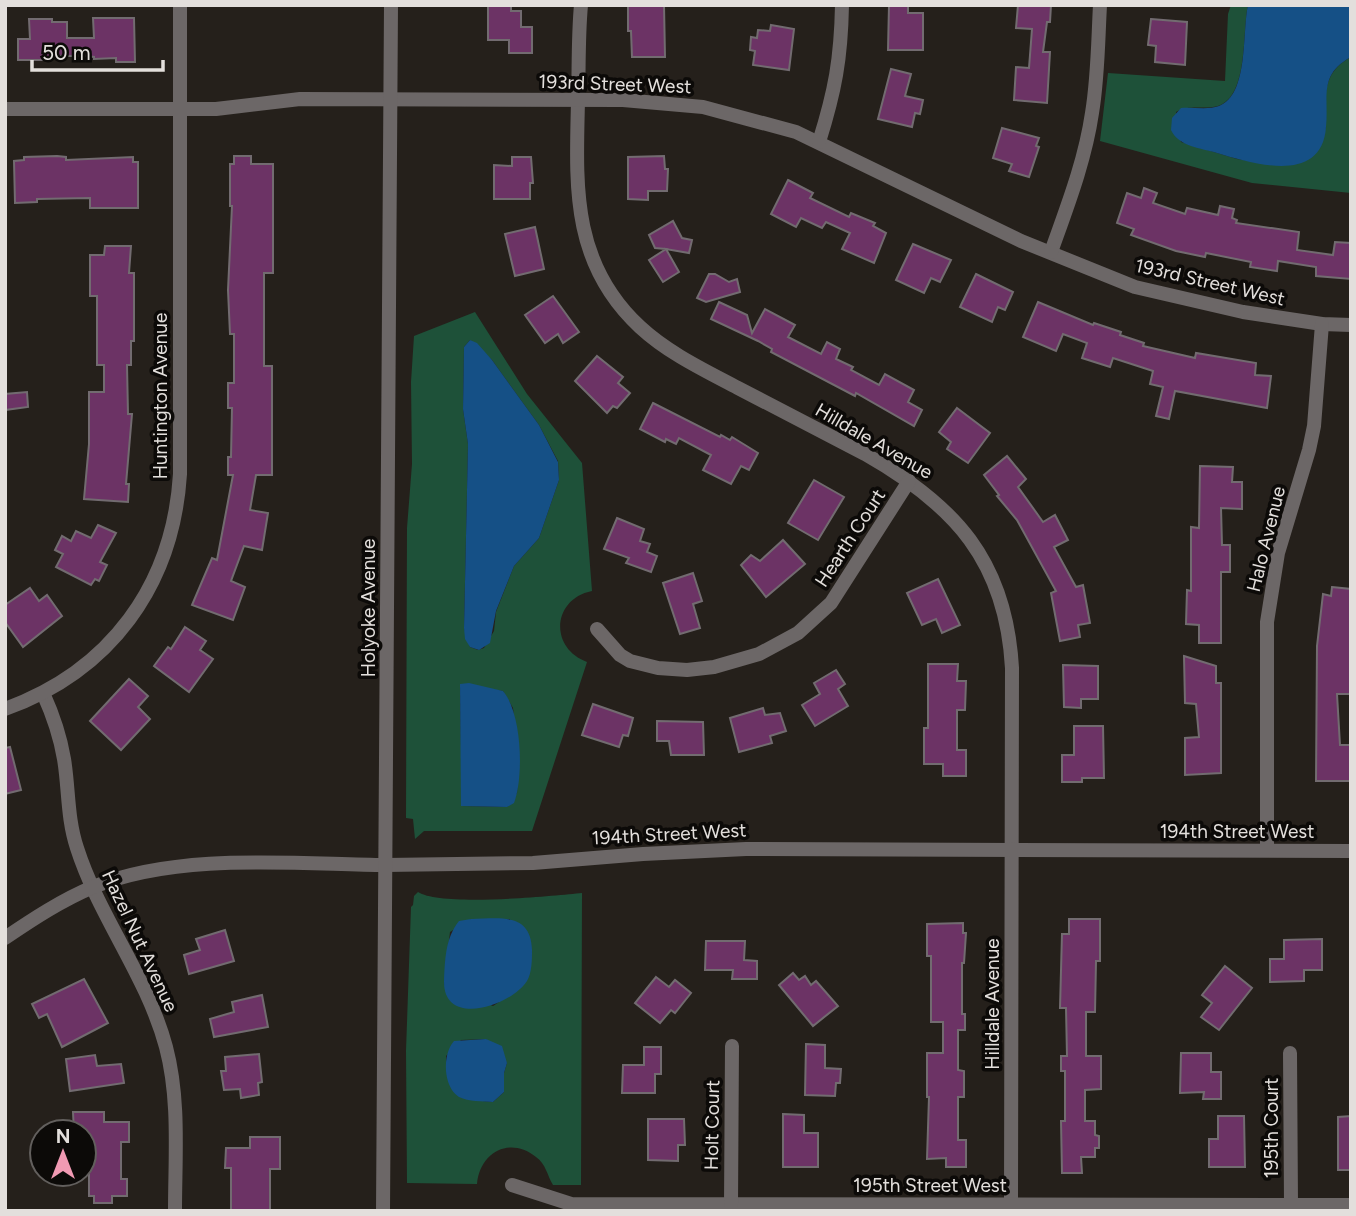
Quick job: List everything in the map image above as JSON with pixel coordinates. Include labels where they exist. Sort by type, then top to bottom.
[{"type":"street","name":"Huntington Avenue","points":[[5,709],[43,693],[87,664],[124,626],[155,577],[173,527],[180,474],[180,5]]},
{"type":"street","name":"Holyoke Avenue","points":[[383,1211],[391,5]]},
{"type":"street","name":"Hilldale Avenue","points":[[580,5],[577,188],[584,235],[603,282],[630,318],[670,351],[865,454],[934,499],[963,529],[989,571],[1002,603],[1011,644],[1012,667],[1011,1204]]},
{"type":"street","points":[[819,142],[837,80],[842,5]]},
{"type":"street","points":[[1051,252],[1075,182],[1090,122],[1096,80],[1100,5]]},
{"type":"street","name":"193rd Street West","points":[[5,109],[231,108],[300,99],[578,100],[656,102],[704,107],[796,132],[962,213],[1123,282],[1179,299],[1254,314],[1322,324],[1351,325]]},
{"type":"street","name":"Halo Avenue","points":[[1267,850],[1269,599],[1278,554],[1314,426],[1322,324]]},
{"type":"street","name":"Hearth Court","points":[[597,629],[620,655],[630,662],[658,668],[687,670],[714,667],[770,649],[798,633],[831,603],[909,481]]},
{"type":"street","name":"Hazel Nut Avenue","points":[[43,693],[59,733],[70,820],[78,851],[92,887],[151,1007],[166,1046],[173,1080],[175,1116],[175,1211]]},
{"type":"street","name":"194th Street West","points":[[5,937],[92,887],[159,870],[208,864],[533,863],[746,849],[1351,850]]},
{"type":"street","name":"Holt Court","points":[[731,1204],[732,1046]]},
{"type":"street","name":"195th Court","points":[[1290,1053],[1291,1204]]},
{"type":"street","name":"195th Street West","points":[[512,1185],[571,1204],[1351,1205]]},
{"type":"green space","points":[[1231,5],[1248,5],[1240,77],[1228,100],[1218,106],[1186,108],[1176,112],[1181,142],[1237,159],[1279,165],[1326,128],[1327,87],[1334,71],[1351,57],[1351,193],[1252,183],[1100,141],[1108,73],[1225,81],[1228,14]]},
{"type":"green space","points":[[475,312],[527,394],[582,463],[592,591],[569,604],[560,624],[566,646],[587,662],[532,831],[424,831],[415,839],[413,819],[406,818],[407,528],[412,464],[411,382],[414,336]],"holes":[[[470,340],[492,360],[539,425],[558,461],[559,480],[539,538],[514,566],[496,612],[494,631],[484,648],[478,650],[470,647],[464,628],[468,444],[463,409],[464,347]],[[460,685],[503,691],[513,708],[519,757],[517,793],[507,807],[462,806]]]},
{"type":"green space","points":[[418,892],[449,899],[472,900],[582,893],[581,1185],[553,1185],[539,1160],[516,1148],[507,1148],[490,1156],[479,1173],[477,1184],[407,1183],[406,1051],[411,907]],"holes":[[[471,919],[510,919],[520,988],[493,1006],[444,985],[450,932]],[[486,1039],[507,1063],[504,1092],[493,1102],[471,1099],[456,1092],[447,1069],[446,1056],[461,1040]]]},
{"type":"water","points":[[1248,5],[1351,5],[1351,57],[1334,71],[1329,79],[1322,145],[1312,157],[1300,164],[1284,166],[1249,162],[1185,143],[1171,130],[1172,118],[1181,108],[1219,106],[1229,100],[1240,76]]},
{"type":"water","points":[[470,340],[477,343],[492,360],[539,425],[558,462],[559,480],[539,538],[514,566],[496,611],[490,643],[479,650],[470,647],[465,639],[464,628],[468,444],[463,409],[464,347]]},
{"type":"water","points":[[469,683],[503,691],[514,714],[519,745],[519,778],[514,803],[507,807],[461,806],[460,684]]},
{"type":"water","points":[[502,919],[519,923],[530,937],[532,950],[529,978],[519,990],[494,1004],[480,1008],[455,1005],[447,996],[444,982],[448,942],[454,928],[459,921]]},
{"type":"water","points":[[486,1039],[502,1046],[507,1063],[504,1092],[493,1102],[471,1101],[459,1097],[447,1078],[446,1062],[450,1047],[454,1041]]},
{"type":"building","points":[[628,5],[664,5],[665,57],[632,57]]},
{"type":"building","points":[[889,5],[908,5],[908,13],[923,13],[923,50],[888,50]]},
{"type":"building","points":[[1018,5],[1051,5],[1043,52],[1050,52],[1047,103],[1014,100],[1016,67],[1029,68],[1032,29],[1016,28]]},
{"type":"building","points":[[488,6],[511,6],[511,11],[521,11],[521,27],[532,27],[532,53],[509,53],[509,40],[488,40]]},
{"type":"building","points":[[93,18],[134,18],[135,62],[116,62],[116,58],[94,59],[85,56],[18,60],[18,39],[30,39],[29,19],[67,22],[67,38],[94,38]]},
{"type":"building","points":[[1151,19],[1187,22],[1185,65],[1155,62],[1156,46],[1148,45]]},
{"type":"building","points":[[771,25],[794,29],[789,70],[753,65],[755,51],[750,50],[751,37],[757,38],[758,30],[770,31]]},
{"type":"building","points":[[891,69],[911,74],[905,96],[923,100],[920,114],[915,113],[912,127],[878,119]]},
{"type":"building","points":[[1002,128],[1039,138],[1036,146],[1039,147],[1029,177],[1009,171],[1012,164],[993,158]]},
{"type":"building","points":[[234,156],[251,156],[251,164],[273,164],[273,273],[264,273],[264,366],[272,366],[272,475],[256,475],[250,510],[268,513],[262,550],[244,546],[231,581],[245,587],[233,620],[192,605],[212,558],[217,560],[233,475],[228,475],[232,408],[228,408],[228,383],[234,383],[234,334],[230,334],[228,290],[232,206],[230,164],[234,164]]},
{"type":"building","points":[[664,156],[665,169],[668,169],[667,191],[648,191],[648,200],[628,199],[628,157]]},
{"type":"building","points":[[24,157],[66,157],[66,160],[133,157],[133,162],[138,162],[138,208],[90,208],[90,198],[37,199],[37,202],[15,203],[14,161],[24,160]]},
{"type":"building","points":[[512,157],[531,157],[533,183],[530,183],[530,199],[494,199],[494,165],[512,166]]},
{"type":"building","points":[[788,180],[813,193],[810,198],[849,217],[851,213],[875,223],[873,226],[886,233],[874,263],[842,249],[850,233],[826,222],[822,228],[801,218],[796,227],[771,214]]},
{"type":"building","points":[[1144,188],[1157,193],[1153,203],[1185,214],[1187,208],[1218,215],[1220,206],[1234,209],[1232,218],[1237,220],[1236,223],[1299,232],[1297,250],[1333,255],[1335,242],[1351,243],[1351,279],[1316,276],[1316,267],[1278,261],[1277,271],[1250,267],[1251,262],[1206,253],[1205,257],[1176,251],[1131,235],[1134,229],[1117,223],[1127,193],[1141,198]]},
{"type":"building","points":[[673,221],[682,238],[692,240],[689,253],[655,248],[649,235]]},
{"type":"building","points":[[535,227],[544,269],[515,276],[505,234]]},
{"type":"building","points":[[913,244],[951,260],[940,282],[931,278],[924,293],[896,280]]},
{"type":"building","points":[[105,246],[131,246],[129,273],[134,273],[134,341],[131,341],[131,365],[127,365],[128,414],[132,414],[126,484],[129,484],[128,502],[84,499],[89,444],[89,392],[104,392],[104,365],[97,365],[97,296],[90,296],[90,255],[104,255]]},
{"type":"building","points":[[666,249],[679,272],[663,282],[649,260]]},
{"type":"building","points":[[709,274],[715,274],[729,282],[737,279],[740,292],[706,302],[697,298]]},
{"type":"building","points":[[976,274],[1013,292],[1005,310],[998,307],[992,322],[960,307]]},
{"type":"building","points":[[553,296],[579,332],[563,343],[558,334],[545,343],[525,315]]},
{"type":"building","points":[[719,302],[747,315],[752,333],[765,309],[795,325],[788,337],[821,354],[827,342],[840,349],[836,359],[853,367],[851,370],[879,385],[885,374],[914,390],[908,402],[922,410],[914,426],[856,393],[855,396],[771,352],[772,349],[758,341],[711,319]]},
{"type":"building","points":[[1038,302],[1093,325],[1094,323],[1121,332],[1120,335],[1144,343],[1143,346],[1195,358],[1196,353],[1256,363],[1255,375],[1271,376],[1267,408],[1175,391],[1169,419],[1156,416],[1163,387],[1150,384],[1153,371],[1113,358],[1110,367],[1082,358],[1087,343],[1063,334],[1056,351],[1023,337]]},
{"type":"building","points":[[597,356],[623,377],[618,383],[630,393],[617,408],[613,406],[607,413],[575,381]]},
{"type":"building","points":[[27,392],[28,407],[5,410],[5,394]]},
{"type":"building","points":[[653,403],[720,437],[721,435],[730,440],[732,437],[758,453],[749,470],[741,466],[731,484],[703,470],[711,455],[679,438],[676,444],[666,439],[665,442],[640,429]]},
{"type":"building","points":[[957,408],[990,433],[968,463],[947,449],[951,442],[939,432]]},
{"type":"building","points":[[1007,456],[1026,479],[1018,487],[1043,522],[1055,515],[1068,540],[1054,547],[1076,587],[1083,585],[1090,623],[1078,625],[1080,637],[1060,641],[1051,593],[1056,591],[1017,520],[984,475]]},
{"type":"building","points":[[1200,466],[1233,467],[1232,482],[1242,482],[1242,509],[1221,508],[1222,545],[1230,545],[1230,572],[1221,572],[1221,643],[1199,643],[1199,625],[1186,624],[1187,590],[1191,591],[1191,527],[1199,528]]},
{"type":"building","points":[[814,480],[844,497],[818,540],[788,523]]},
{"type":"building","points":[[617,518],[644,529],[640,541],[650,544],[647,552],[657,556],[651,572],[626,563],[629,558],[604,549]]},
{"type":"building","points":[[98,525],[116,533],[100,562],[107,565],[99,581],[95,579],[91,585],[56,567],[63,554],[55,550],[62,536],[71,541],[76,531],[91,538]]},
{"type":"building","points":[[783,540],[805,564],[766,597],[741,565],[751,555],[760,561]]},
{"type":"building","points":[[693,573],[702,601],[693,604],[700,628],[680,634],[663,583]]},
{"type":"building","points":[[938,579],[960,625],[942,633],[936,619],[922,625],[907,593]]},
{"type":"building","points":[[1332,587],[1351,589],[1351,694],[1337,694],[1340,745],[1351,745],[1351,781],[1316,781],[1317,646],[1323,594],[1331,596]]},
{"type":"building","points":[[30,588],[39,601],[47,595],[62,616],[23,647],[5,622],[5,605]]},
{"type":"building","points":[[185,627],[206,641],[200,650],[213,659],[189,692],[154,666],[168,647],[171,649]]},
{"type":"building","points":[[1184,656],[1216,666],[1216,683],[1221,683],[1221,773],[1185,775],[1185,738],[1199,737],[1196,704],[1185,703]]},
{"type":"building","points":[[928,664],[958,664],[957,681],[966,681],[965,710],[957,710],[957,750],[966,750],[966,776],[943,776],[943,764],[924,764],[924,728],[928,728]]},
{"type":"building","points":[[1063,665],[1098,666],[1098,699],[1081,699],[1081,708],[1064,707]]},
{"type":"building","points":[[836,670],[845,684],[838,689],[848,706],[815,726],[802,705],[820,694],[814,683]]},
{"type":"building","points":[[129,679],[148,696],[138,707],[150,719],[121,750],[90,721]]},
{"type":"building","points":[[593,704],[633,718],[628,736],[623,735],[619,747],[582,735]]},
{"type":"building","points":[[763,708],[765,715],[780,713],[786,731],[770,736],[772,743],[739,752],[730,718]]},
{"type":"building","points":[[657,721],[703,722],[704,755],[671,755],[669,741],[657,741]]},
{"type":"building","points":[[1074,726],[1103,726],[1104,778],[1062,782],[1062,755],[1074,755]]},
{"type":"building","points":[[10,747],[21,790],[5,794],[5,748]]},
{"type":"building","points":[[1069,919],[1100,919],[1100,961],[1096,961],[1095,1012],[1086,1012],[1086,1056],[1101,1056],[1101,1089],[1085,1090],[1085,1121],[1095,1121],[1099,1148],[1095,1148],[1095,1157],[1081,1157],[1082,1173],[1062,1173],[1061,1121],[1065,1121],[1065,1071],[1061,1071],[1061,1056],[1067,1056],[1066,1008],[1060,1008],[1062,934],[1069,934]]},
{"type":"building","points":[[963,923],[963,933],[966,933],[962,963],[962,1014],[965,1014],[965,1030],[958,1030],[958,1070],[964,1071],[964,1097],[958,1097],[958,1140],[966,1140],[966,1167],[946,1167],[946,1158],[927,1159],[927,1053],[943,1053],[943,1022],[931,1022],[931,956],[927,956],[927,924]]},
{"type":"building","points":[[225,930],[234,961],[189,974],[184,955],[200,950],[196,939]]},
{"type":"building","points":[[1322,939],[1322,970],[1304,970],[1304,981],[1270,982],[1270,959],[1284,959],[1284,940]]},
{"type":"building","points":[[706,941],[745,941],[744,960],[757,961],[757,979],[732,979],[733,970],[705,970]]},
{"type":"building","points":[[1225,966],[1252,988],[1219,1030],[1201,1017],[1212,1003],[1202,995]]},
{"type":"building","points":[[793,973],[799,980],[805,976],[811,985],[816,981],[838,1006],[813,1026],[779,985]]},
{"type":"building","points":[[656,977],[669,987],[675,980],[691,993],[675,1013],[671,1010],[660,1023],[635,1003]]},
{"type":"building","points":[[84,979],[108,1023],[62,1047],[47,1014],[39,1018],[32,1004]]},
{"type":"building","points":[[262,995],[268,1027],[214,1037],[210,1019],[234,1012],[232,1002]]},
{"type":"building","points":[[806,1044],[825,1045],[825,1068],[841,1069],[835,1096],[805,1095]]},
{"type":"building","points":[[644,1047],[661,1047],[661,1074],[655,1074],[655,1093],[622,1093],[623,1065],[644,1065]]},
{"type":"building","points":[[1181,1053],[1211,1053],[1211,1072],[1221,1072],[1221,1099],[1203,1099],[1204,1092],[1180,1093]]},
{"type":"building","points":[[259,1054],[262,1082],[258,1083],[259,1095],[241,1098],[240,1089],[224,1090],[221,1071],[226,1071],[225,1057]]},
{"type":"building","points":[[95,1055],[97,1066],[121,1064],[124,1083],[70,1091],[66,1059]]},
{"type":"building","points":[[73,1112],[104,1112],[104,1122],[129,1122],[129,1142],[121,1142],[121,1179],[127,1179],[127,1196],[112,1196],[112,1203],[94,1203],[94,1196],[89,1196],[89,1188],[98,1188],[98,1118],[73,1118]]},
{"type":"building","points":[[783,1114],[804,1115],[804,1133],[818,1133],[818,1167],[783,1167]]},
{"type":"building","points":[[1218,1116],[1244,1116],[1245,1167],[1209,1167],[1209,1139],[1218,1139]]},
{"type":"building","points":[[1351,1116],[1351,1170],[1338,1170],[1338,1117]]},
{"type":"building","points":[[648,1119],[684,1119],[685,1145],[678,1145],[678,1161],[648,1160]]},
{"type":"building","points":[[250,1137],[280,1137],[280,1169],[270,1169],[270,1211],[231,1211],[231,1168],[225,1168],[226,1148],[250,1148]]}]
